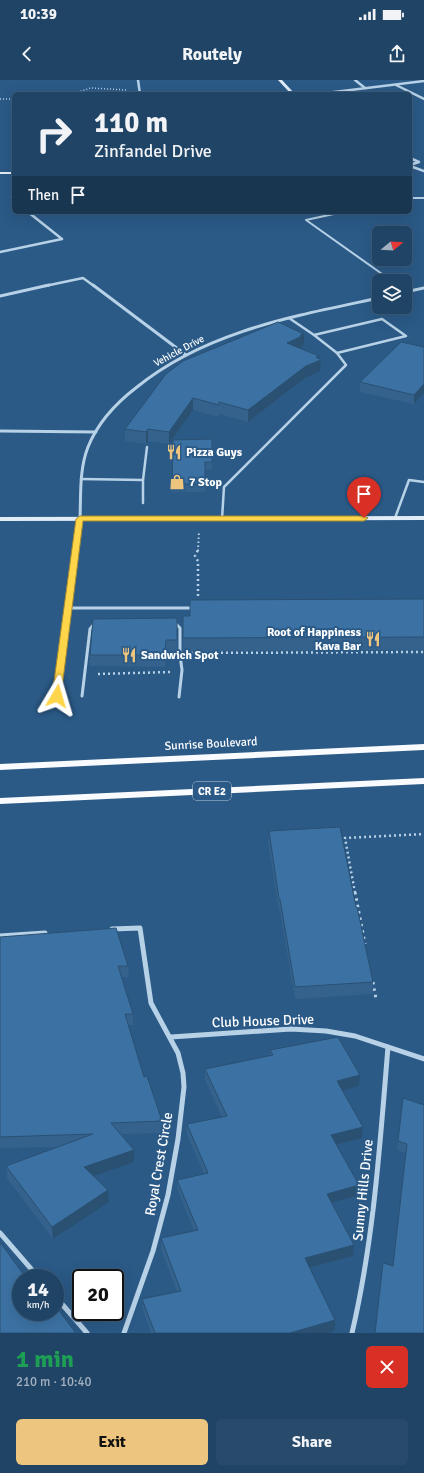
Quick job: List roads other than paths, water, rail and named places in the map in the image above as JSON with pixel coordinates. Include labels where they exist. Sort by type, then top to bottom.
[{"type":"main road","name":"Sunrise Boulevard","points":[[0,767],[424,747]]},
{"type":"main road","name":"CR E2","points":[[0,801],[424,781]]},
{"type":"street","points":[[138,80],[140,92]]},
{"type":"street","points":[[280,80],[291,92]]},
{"type":"street","points":[[355,80],[366,88]]},
{"type":"street","points":[[334,92],[424,81]]},
{"type":"street","points":[[395,84],[410,92]]},
{"type":"street","points":[[412,93],[424,99]]},
{"type":"street","points":[[412,159],[423,163]]},
{"type":"street","points":[[412,164],[419,162]]},
{"type":"street","points":[[412,166],[424,171]]},
{"type":"street","points":[[0,173],[12,173]]},
{"type":"street","points":[[0,252],[62,239],[31,214]]},
{"type":"street","points":[[0,296],[83,278],[186,355]]},
{"type":"street","points":[[412,290],[424,288]]},
{"type":"street","name":"Vehicle Drive","points":[[80,519],[81,479],[85,455],[96,432],[116,404],[134,387],[155,372],[186,355],[208,344],[236,333],[289,318],[372,300]]},
{"type":"street","points":[[0,431],[96,432]]},
{"type":"street","points":[[0,519],[424,518]]},
{"type":"street","name":"Royal Crest Circle","points":[[109,929],[140,928],[150,1003],[155,1014],[172,1037],[178,1051],[184,1074],[180,1129],[169,1190],[147,1272],[124,1333]]},
{"type":"street","points":[[0,936],[55,933]]},
{"type":"street","name":"Club House Drive","points":[[172,1037],[290,1029],[326,1031],[355,1036],[424,1059]]},
{"type":"street","name":"Sunny Hills Drive","points":[[352,1333],[358,1309],[373,1222],[388,1047]]},
{"type":"street","points":[[0,1233],[31,1269]]},
{"type":"street","points":[[64,1306],[87,1333]]},
{"type":"lane","points":[[412,198],[424,198]]},
{"type":"lane","points":[[334,214],[306,220],[382,274]]},
{"type":"lane","points":[[222,518],[224,487],[346,365],[337,353],[289,318]]},
{"type":"lane","points":[[314,335],[382,319],[406,336],[337,353]]},
{"type":"lane","points":[[143,503],[143,480],[147,447]]},
{"type":"lane","points":[[81,479],[143,480]]},
{"type":"lane","points":[[395,518],[408,480],[424,482]]},
{"type":"lane","points":[[57,696],[80,519]]},
{"type":"lane","points":[[68,608],[196,608]]},
{"type":"lane","points":[[171,621],[176,623],[180,628],[182,670],[179,697]]},
{"type":"lane","points":[[82,696],[90,629],[94,623],[98,622]]},
{"type":"place","name":"Pizza Guys","points":[[174,452]]},
{"type":"place","name":"7 Stop","points":[[177,482]]},
{"type":"place","name":"Root of Happiness Kava Bar","points":[[373,639]]},
{"type":"place","name":"Sandwich Spot","points":[[129,655]]}]
